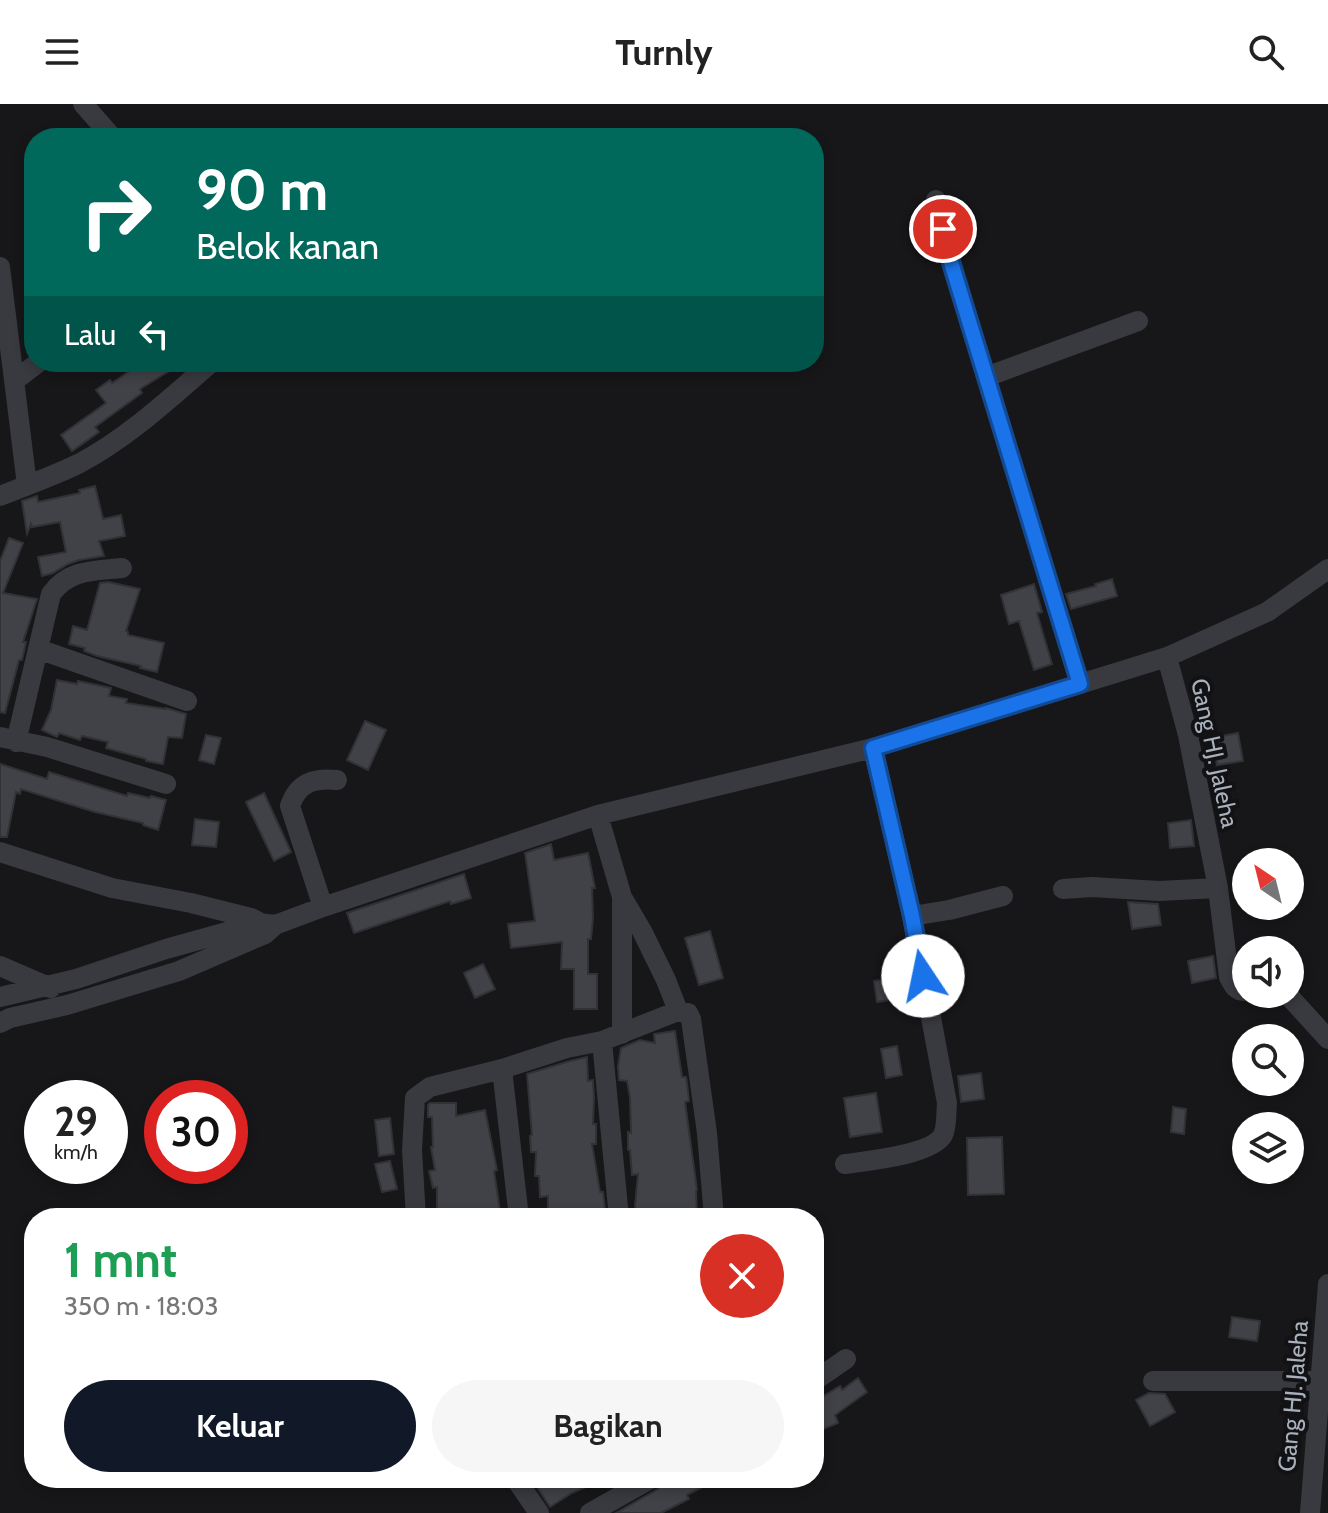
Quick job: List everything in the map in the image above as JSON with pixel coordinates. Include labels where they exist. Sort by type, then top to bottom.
[{"type":"street","points":[[83,104],[104,128]]},
{"type":"street","points":[[936,200],[950,259],[1080,684]]},
{"type":"street","points":[[0,267],[27,485]]},
{"type":"street","points":[[986,377],[1138,321]]},
{"type":"street","points":[[14,381],[26,372]]},
{"type":"street","points":[[0,496],[58,473],[98,452],[169,400],[201,372]]},
{"type":"street","points":[[122,568],[65,578],[51,594],[38,649],[8,740],[47,747],[166,784]]},
{"type":"street","points":[[0,997],[266,927],[598,815],[873,748],[1167,657],[1267,612],[1328,569]]},
{"type":"street","points":[[38,649],[187,701]]},
{"type":"street","name":"Gang HJ. Jaleha","points":[[1167,657],[1188,735],[1218,888],[1232,984]]},
{"type":"street","points":[[845,1164],[902,1155],[937,1142],[944,1134],[947,1103],[912,916],[873,748]]},
{"type":"street","points":[[323,907],[290,806],[294,796],[308,783],[337,780]]},
{"type":"street","points":[[598,815],[622,897],[642,931],[678,1011]]},
{"type":"street","points":[[0,852],[112,888],[251,918],[266,927]]},
{"type":"street","points":[[1063,889],[1092,887],[1159,891],[1218,888]]},
{"type":"street","points":[[912,916],[1003,896]]},
{"type":"street","points":[[619,1208],[612,1038],[622,897]]},
{"type":"street","points":[[3,1015],[67,1005],[179,971],[266,927]]},
{"type":"street","points":[[0,966],[50,986],[67,1005]]},
{"type":"street","points":[[1300,1008],[1328,1039]]},
{"type":"street","points":[[415,1208],[412,1150],[415,1098],[430,1087],[612,1038],[678,1011],[688,1013],[691,1019],[707,1133],[713,1208]]},
{"type":"street","points":[[502,1069],[518,1208]]},
{"type":"street","name":"Gang HJ. Jaleha","points":[[1310,1513],[1328,1284]]},
{"type":"street","points":[[824,1374],[846,1359]]},
{"type":"street","points":[[1153,1381],[1320,1381]]},
{"type":"street","points":[[522,1488],[539,1513]]},
{"type":"street","points":[[590,1513],[634,1488]]},
{"type":"building","points":[[128,372],[168,372],[140,389],[142,393],[95,427],[99,432],[72,451],[61,435],[106,403],[96,390],[110,380],[112,383]]},
{"type":"building","points":[[95,486],[103,519],[121,515],[125,536],[99,541],[104,556],[79,560],[42,576],[38,557],[66,552],[60,522],[32,527],[31,524],[27,534],[22,501],[37,496],[38,502],[80,493],[79,490]]},
{"type":"building","points":[[9,538],[23,543],[3,593],[37,599],[5,713],[0,712],[0,561]]},
{"type":"building","points":[[1112,579],[1117,596],[1071,609],[1066,594]]},
{"type":"building","points":[[100,583],[140,589],[126,631],[128,635],[164,643],[157,672],[97,656],[84,651],[85,648],[69,644],[73,626],[87,630]]},
{"type":"building","points":[[1034,584],[1042,612],[1037,613],[1052,664],[1034,670],[1019,621],[1009,624],[1001,595]]},
{"type":"building","points":[[57,680],[111,688],[109,696],[127,699],[126,703],[186,714],[182,738],[168,737],[163,764],[106,748],[108,742],[82,736],[80,740],[59,733],[57,737],[42,730],[51,710]]},
{"type":"building","points":[[365,721],[386,730],[368,770],[347,760]]},
{"type":"building","points":[[1238,733],[1243,761],[1217,765],[1212,738]]},
{"type":"building","points":[[206,735],[221,738],[214,764],[199,760]]},
{"type":"building","points":[[0,764],[47,779],[49,772],[127,796],[128,793],[166,800],[158,830],[143,823],[21,789],[20,794],[16,792],[7,837],[0,837]]},
{"type":"building","points":[[264,793],[291,852],[274,861],[246,802]]},
{"type":"building","points":[[195,819],[219,822],[216,847],[192,845]]},
{"type":"building","points":[[1191,820],[1194,846],[1170,848],[1168,823]]},
{"type":"building","points":[[551,844],[554,860],[588,853],[595,888],[592,888],[588,974],[597,974],[597,1009],[574,1009],[574,969],[561,969],[562,942],[511,948],[508,924],[535,921],[525,853]]},
{"type":"building","points":[[464,874],[471,898],[451,904],[450,901],[354,933],[347,913]]},
{"type":"building","points":[[1128,902],[1158,904],[1161,925],[1132,929]]},
{"type":"building","points":[[710,931],[723,978],[699,985],[685,938]]},
{"type":"building","points":[[1213,956],[1216,978],[1192,983],[1188,961]]},
{"type":"building","points":[[483,964],[495,989],[475,998],[464,973]]},
{"type":"building","points":[[910,975],[914,996],[877,1002],[874,981]]},
{"type":"building","points":[[675,1031],[682,1077],[686,1077],[687,1083],[689,1101],[685,1102],[697,1208],[635,1208],[638,1174],[632,1175],[628,1150],[630,1097],[627,1081],[619,1080],[618,1066],[621,1048],[640,1040],[655,1043],[654,1034]]},
{"type":"building","points":[[897,1046],[902,1075],[886,1078],[881,1049]]},
{"type":"building","points":[[587,1057],[588,1081],[593,1080],[596,1144],[592,1144],[605,1208],[548,1208],[548,1196],[540,1197],[539,1176],[535,1176],[536,1152],[531,1152],[527,1074]]},
{"type":"building","points":[[981,1073],[984,1099],[961,1102],[958,1076]]},
{"type":"building","points":[[876,1093],[882,1132],[850,1137],[844,1098]]},
{"type":"building","points":[[456,1103],[456,1116],[485,1110],[497,1170],[494,1171],[500,1208],[437,1208],[437,1187],[433,1188],[429,1171],[435,1170],[431,1147],[432,1117],[428,1117],[428,1105]]},
{"type":"building","points":[[1173,1107],[1186,1109],[1184,1134],[1171,1132]]},
{"type":"building","points":[[390,1118],[394,1154],[379,1156],[375,1120]]},
{"type":"building","points":[[1002,1137],[1004,1194],[968,1195],[967,1138]]},
{"type":"building","points":[[390,1161],[397,1189],[382,1192],[375,1164]]},
{"type":"building","points":[[1232,1317],[1260,1321],[1257,1341],[1229,1337]]},
{"type":"building","points":[[858,1378],[867,1392],[835,1415],[838,1423],[824,1429],[824,1396],[840,1386],[842,1390]]},
{"type":"building","points":[[1149,1393],[1165,1394],[1175,1412],[1150,1426],[1136,1400]]},
{"type":"building","points":[[538,1488],[583,1488],[572,1493],[550,1507]]},
{"type":"building","points":[[701,1488],[687,1495],[689,1499],[661,1513],[616,1513],[658,1489]]},
{"type":"route","points":[[923,976],[873,748],[1080,684],[943,229]]}]
